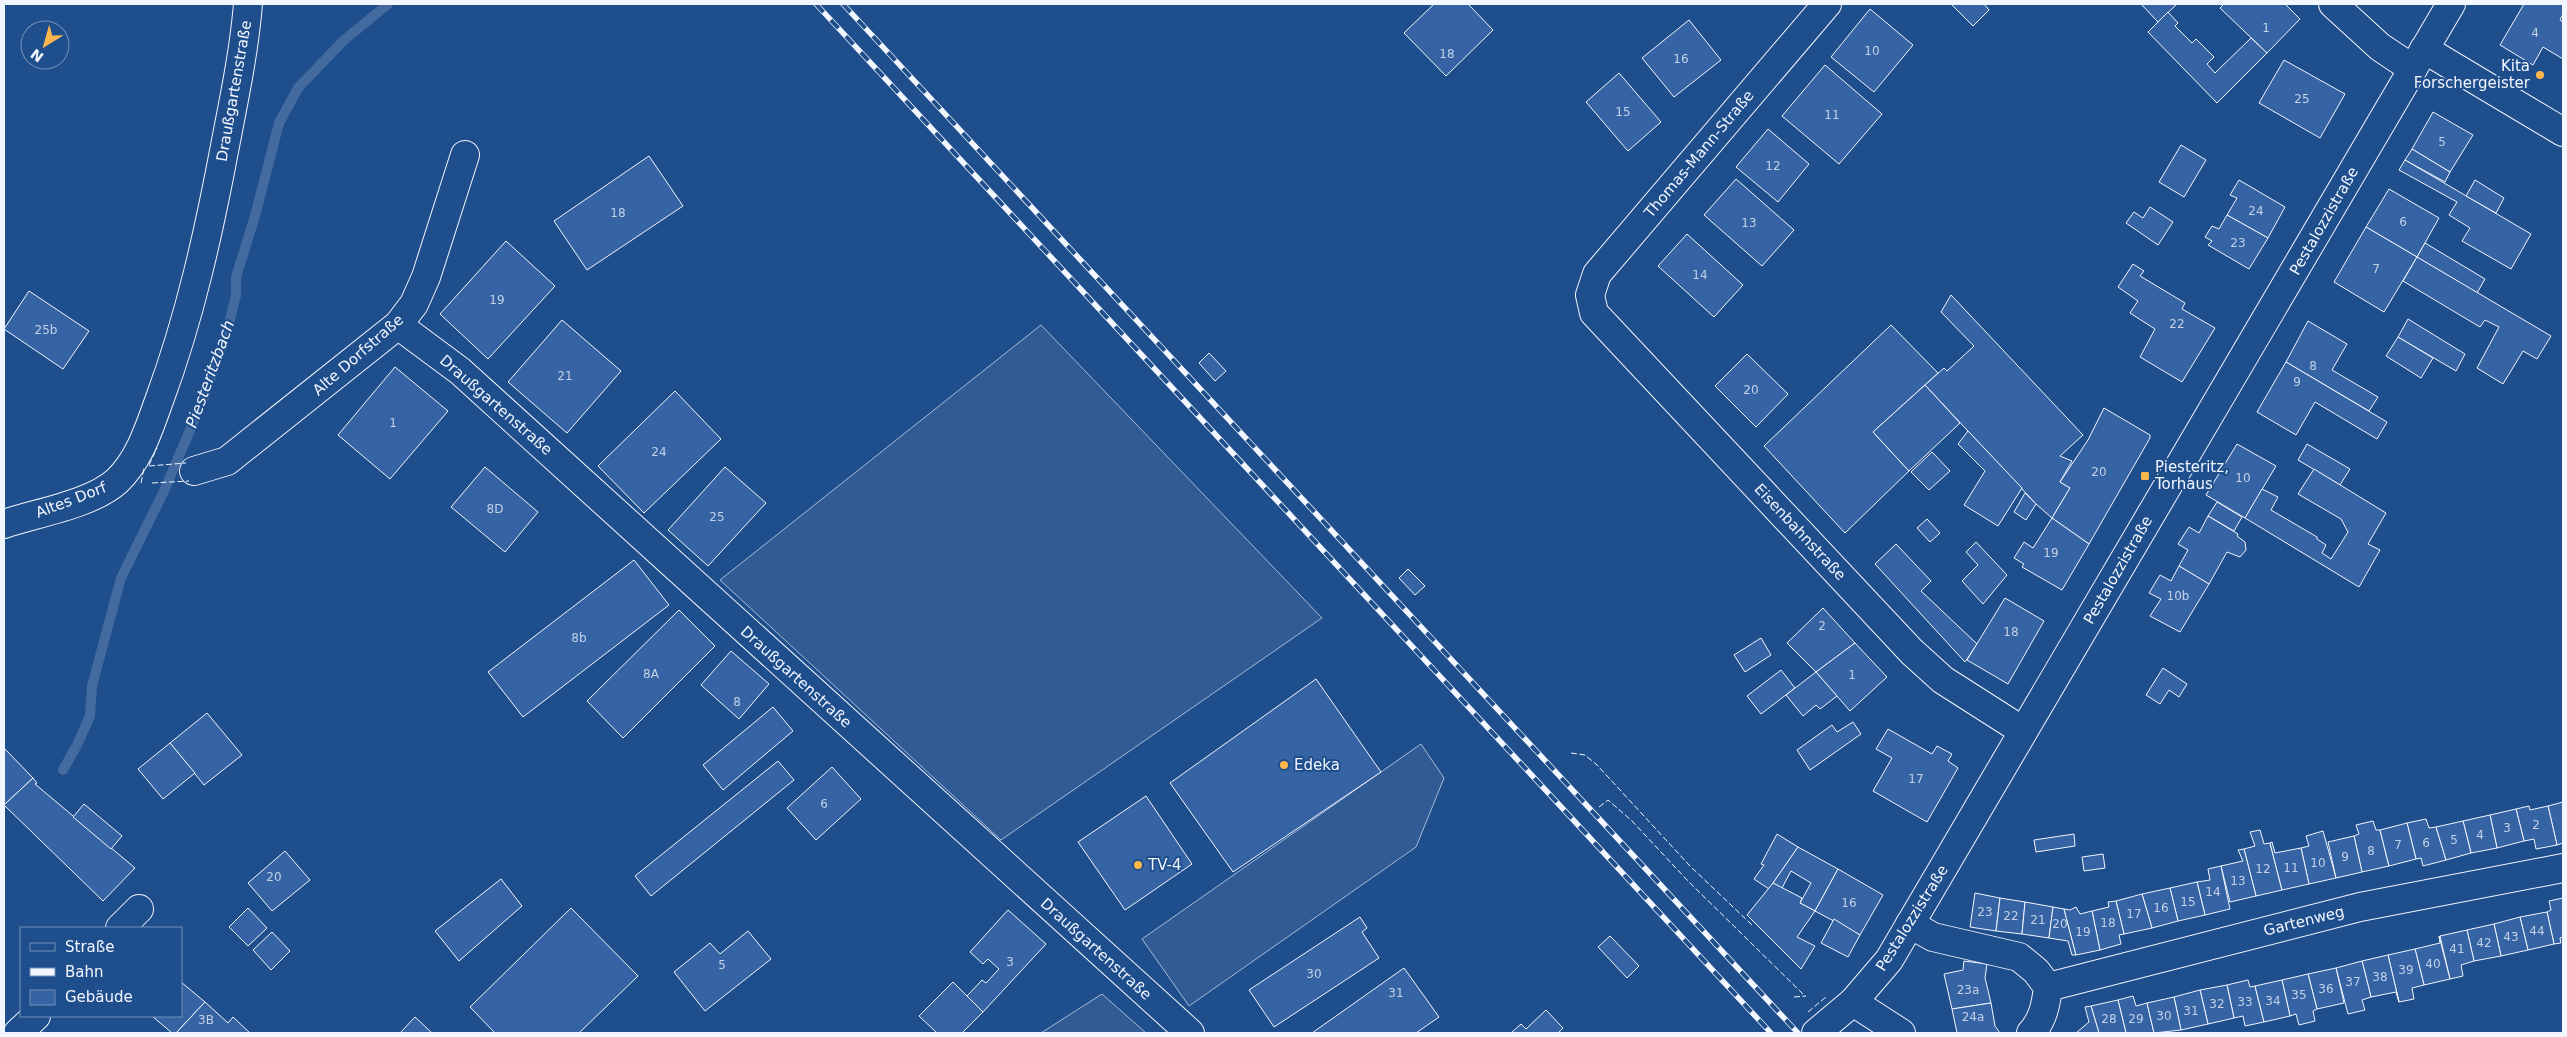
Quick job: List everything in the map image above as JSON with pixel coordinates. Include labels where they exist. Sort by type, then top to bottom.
[{"type":"street","name":"Draußgartenstraße","points":[[131,465],[142,445],[167,379],[188,311],[216,191],[239,71],[248,4]]},
{"type":"street","name":"Thomas-Mann-Straße","points":[[1594,313],[1590,294],[1597,274],[1827,4]]},
{"type":"street","points":[[2334,4],[2380,47],[2419,59],[2563,132]]},
{"type":"street","name":"Pestalozzistraße","points":[[1816,1033],[1853,1002],[1889,960],[2451,4]]},
{"type":"street","name":"Alte Dorfstraße","points":[[194,471],[226,461],[398,325],[414,304],[426,277],[465,155]]},
{"type":"street","name":"Eisenbahnstraße","points":[[1594,313],[1912,652],[1943,680],[2023,731]]},
{"type":"street","name":"Draußgartenstraße","points":[[398,325],[460,371],[1190,1033]]},
{"type":"street","name":"Altes Dorf","points":[[4,524],[99,493],[116,482],[131,465]]},
{"type":"street","name":"Gartenweg","points":[[2048,987],[2360,907],[2563,868]]},
{"type":"street","points":[[121,927],[139,909]]},
{"type":"street","points":[[1910,924],[1933,937],[2019,957],[2036,971],[2048,987],[2046,1007],[2038,1026],[2032,1033]]},
{"type":"street","points":[[1853,1002],[1901,1033]]},
{"type":"street","points":[[18,1033],[35,1017]]},
{"type":"shaded area","points":[[1041,325],[1322,618],[1001,840],[720,580]]},
{"type":"shaded area","points":[[1421,744],[1444,778],[1416,847],[1189,1006],[1142,939]]},
{"type":"shaded area","points":[[1102,994],[1146,1033],[1041,1033]]},
{"type":"building","points":[[1434,4],[1468,4],[1493,30],[1446,76],[1404,33]]},
{"type":"building","points":[[1951,4],[1987,4],[1985,5],[1989,10],[1973,26]]},
{"type":"building","points":[[2141,4],[2177,4],[2158,22]]},
{"type":"building","points":[[2224,4],[2285,4],[2300,19],[2267,53],[2220,8]]},
{"type":"building","points":[[2524,4],[2563,4],[2563,14],[2560,20],[2563,22],[2563,59],[2543,47],[2533,65],[2500,45]]},
{"type":"building","points":[[1870,9],[1913,45],[1874,92],[1831,57]]},
{"type":"building","points":[[2168,12],[2178,23],[2175,26],[2192,43],[2196,39],[2214,57],[2207,64],[2215,73],[2251,38],[2267,53],[2217,103],[2148,32]]},
{"type":"building","points":[[1689,20],[1721,60],[1674,97],[1642,58]]},
{"type":"building","points":[[2284,60],[2345,94],[2320,138],[2259,103]]},
{"type":"building","points":[[1825,65],[1882,114],[1839,164],[1782,116]]},
{"type":"building","points":[[1619,73],[1661,122],[1628,151],[1586,102]]},
{"type":"building","points":[[2433,112],[2473,135],[2450,172],[2412,149]]},
{"type":"building","points":[[1768,129],[1809,164],[1778,202],[1736,167]]},
{"type":"building","points":[[2181,145],[2206,160],[2184,197],[2159,182]]},
{"type":"building","points":[[2412,149],[2450,172],[2445,182],[2405,160]]},
{"type":"building","points":[[649,156],[683,206],[587,270],[554,221]]},
{"type":"building","points":[[2405,160],[2531,234],[2511,269],[2462,241],[2470,228],[2449,215],[2457,202],[2399,170]]},
{"type":"building","points":[[1736,179],[1794,230],[1762,266],[1704,215]]},
{"type":"building","points":[[2239,180],[2285,207],[2268,238],[2227,215],[2237,198],[2230,195]]},
{"type":"building","points":[[2475,180],[2504,198],[2496,213],[2466,196]]},
{"type":"building","points":[[2389,189],[2439,218],[2417,257],[2366,227]]},
{"type":"building","points":[[2150,207],[2173,222],[2158,245],[2126,223],[2134,212],[2143,218]]},
{"type":"building","points":[[2227,215],[2268,238],[2249,269],[2208,245],[2212,241],[2205,237],[2212,226],[2219,229]]},
{"type":"building","points":[[2366,227],[2417,257],[2384,312],[2334,282]]},
{"type":"building","points":[[1687,234],[1743,285],[1714,317],[1658,266]]},
{"type":"building","points":[[506,241],[555,286],[488,359],[440,314]]},
{"type":"building","points":[[2425,243],[2485,279],[2477,293],[2417,257]]},
{"type":"building","points":[[2417,257],[2551,336],[2537,359],[2523,351],[2503,384],[2477,368],[2499,327],[2485,320],[2480,327],[2403,281]]},
{"type":"building","points":[[2133,264],[2144,271],[2140,276],[2185,303],[2182,309],[2215,328],[2182,382],[2140,357],[2155,329],[2130,313],[2138,301],[2118,287]]},
{"type":"building","points":[[29,291],[89,331],[63,369],[4,329]]},
{"type":"building","points":[[1951,295],[2083,435],[2060,456],[2072,461],[2060,482],[2070,488],[2052,518],[2036,504],[1925,385],[1944,368],[1947,371],[1974,346],[1941,312]]},
{"type":"building","points":[[2408,319],[2465,354],[2456,371],[2398,337]]},
{"type":"building","points":[[562,320],[621,371],[567,433],[508,382]]},
{"type":"building","points":[[2308,321],[2347,344],[2332,370],[2378,397],[2369,411],[2286,362]]},
{"type":"building","points":[[1891,325],[1938,373],[1873,432],[1909,471],[1845,533],[1764,446]]},
{"type":"building","points":[[2398,337],[2433,358],[2421,378],[2386,356]]},
{"type":"building","points":[[1209,353],[1226,371],[1215,381],[1199,363]]},
{"type":"building","points":[[1747,354],[1788,394],[1756,427],[1715,386]]},
{"type":"building","points":[[2286,362],[2387,422],[2377,439],[2315,402],[2296,435],[2257,412]]},
{"type":"building","points":[[395,367],[448,411],[390,479],[338,435]]},
{"type":"building","points":[[1925,385],[1960,423],[1909,471],[1873,432]]},
{"type":"building","points":[[675,391],[721,439],[644,513],[598,466]]},
{"type":"building","points":[[2104,408],[2150,435],[2150,438],[2089,544],[2052,518],[2070,488],[2060,482],[2088,440]]},
{"type":"building","points":[[1968,431],[2022,488],[1998,526],[1964,505],[1985,471],[1958,444]]},
{"type":"building","points":[[2237,444],[2276,466],[2245,518],[2206,495]]},
{"type":"building","points":[[2307,444],[2350,469],[2340,485],[2298,460]]},
{"type":"building","points":[[1932,452],[1950,471],[1929,490],[1911,472]]},
{"type":"building","points":[[485,467],[538,512],[505,552],[451,507]]},
{"type":"building","points":[[725,467],[766,503],[708,566],[668,530]]},
{"type":"building","points":[[2314,469],[2386,513],[2368,544],[2380,550],[2359,587],[2245,518],[2262,489],[2278,497],[2271,510],[2317,537],[2326,545],[2322,553],[2331,559],[2348,532],[2341,519],[2298,494]]},
{"type":"building","points":[[2025,493],[2036,504],[2026,520],[2014,512]]},
{"type":"building","points":[[2217,502],[2242,517],[2234,531],[2208,516]]},
{"type":"building","points":[[2208,516],[2238,534],[2237,536],[2245,542],[2246,550],[2240,557],[2227,552],[2209,584],[2179,566],[2188,550],[2178,544],[2189,527],[2199,533]]},
{"type":"building","points":[[2052,518],[2089,544],[2062,590],[2022,567],[2024,564],[2014,558],[2024,542],[2033,548]]},
{"type":"building","points":[[1927,519],[1940,533],[1930,542],[1917,528]]},
{"type":"building","points":[[1976,542],[2007,575],[1983,604],[1962,581],[1978,565],[1966,552]]},
{"type":"building","points":[[1896,544],[1931,581],[1921,591],[1977,644],[1965,662],[1875,564]]},
{"type":"building","points":[[634,560],[669,605],[523,717],[488,672]]},
{"type":"building","points":[[2179,566],[2209,584],[2180,632],[2150,616],[2161,599],[2149,593],[2160,575],[2171,581]]},
{"type":"building","points":[[1408,569],[1425,586],[1415,595],[1399,578]]},
{"type":"building","points":[[2005,598],[2044,621],[2008,684],[1967,660]]},
{"type":"building","points":[[1823,608],[1855,643],[1816,672],[1787,643]]},
{"type":"building","points":[[679,610],[715,646],[623,738],[587,701]]},
{"type":"building","points":[[1761,638],[1771,655],[1745,672],[1734,655]]},
{"type":"building","points":[[1855,643],[1887,677],[1850,711],[1816,672]]},
{"type":"building","points":[[731,651],[769,684],[739,719],[701,685]]},
{"type":"building","points":[[2163,668],[2187,684],[2179,697],[2169,690],[2160,704],[2146,695]]},
{"type":"building","points":[[1781,670],[1795,688],[1761,714],[1747,696]]},
{"type":"building","points":[[1816,672],[1837,696],[1820,709],[1816,705],[1803,716],[1786,695]]},
{"type":"building","points":[[1316,679],[1381,772],[1233,872],[1170,783]]},
{"type":"building","points":[[773,707],[793,731],[723,790],[703,765]]},
{"type":"building","points":[[207,713],[242,755],[204,785],[170,743]]},
{"type":"building","points":[[1853,722],[1861,734],[1810,770],[1797,750],[1832,725],[1837,732]]},
{"type":"building","points":[[1888,729],[1932,754],[1937,746],[1952,754],[1948,761],[1958,768],[1927,822],[1873,791],[1892,758],[1876,749]]},
{"type":"building","points":[[170,743],[195,773],[163,799],[138,769]]},
{"type":"building","points":[[4,748],[33,778],[4,805]]},
{"type":"building","points":[[778,761],[794,780],[651,896],[635,876]]},
{"type":"building","points":[[832,767],[861,799],[816,840],[787,808]]},
{"type":"building","points":[[33,778],[37,783],[35,784],[135,868],[103,901],[4,805]]},
{"type":"building","points":[[1146,796],[1192,864],[1125,910],[1078,842]]},
{"type":"building","points":[[2563,802],[2563,843],[2557,845],[2548,806]]},
{"type":"building","points":[[84,804],[122,836],[111,849],[73,817]]},
{"type":"building","points":[[2529,806],[2530,810],[2548,806],[2557,845],[2536,849],[2534,839],[2524,841],[2516,809]]},
{"type":"building","points":[[2516,809],[2524,841],[2497,848],[2490,815]]},
{"type":"building","points":[[2490,815],[2497,848],[2471,853],[2463,821]]},
{"type":"building","points":[[2426,819],[2429,828],[2436,827],[2446,860],[2423,866],[2421,858],[2416,859],[2407,823]]},
{"type":"building","points":[[2373,821],[2376,830],[2380,830],[2389,866],[2362,872],[2354,836],[2359,834],[2356,825]]},
{"type":"building","points":[[2463,821],[2471,853],[2446,860],[2436,827]]},
{"type":"building","points":[[2407,823],[2416,859],[2389,866],[2380,830]]},
{"type":"building","points":[[2260,830],[2264,844],[2270,843],[2282,890],[2256,896],[2244,849],[2255,846],[2250,832]]},
{"type":"building","points":[[2323,831],[2336,878],[2309,884],[2301,848],[2309,846],[2306,836]]},
{"type":"building","points":[[1777,834],[1798,847],[1769,889],[1754,879],[1764,865],[1761,864]]},
{"type":"building","points":[[2074,834],[2075,846],[2036,852],[2034,840]]},
{"type":"building","points":[[2354,836],[2362,872],[2336,878],[2328,842]]},
{"type":"building","points":[[2272,842],[2275,853],[2301,848],[2309,884],[2282,890],[2270,843]]},
{"type":"building","points":[[1798,847],[1838,869],[1815,911],[1800,903],[1811,883],[1791,871],[1782,888],[1773,883]]},
{"type":"building","points":[[2244,849],[2256,896],[2230,902],[2221,866],[2243,861],[2238,850]]},
{"type":"building","points":[[285,851],[310,880],[272,911],[248,883]]},
{"type":"building","points":[[2103,854],[2105,868],[2084,871],[2082,857]]},
{"type":"building","points":[[2221,866],[2230,909],[2205,915],[2197,882],[2210,880],[2208,869]]},
{"type":"building","points":[[1838,869],[1883,895],[1860,935],[1815,911]]},
{"type":"building","points":[[501,879],[522,906],[459,961],[435,931]]},
{"type":"building","points":[[2197,882],[2205,915],[2178,921],[2170,888]]},
{"type":"building","points":[[1773,883],[1802,898],[1800,903],[1815,911],[1797,937],[1815,946],[1801,969],[1747,915]]},
{"type":"building","points":[[2170,888],[2178,921],[2152,928],[2142,894]]},
{"type":"building","points":[[1975,893],[2000,898],[1996,931],[1970,927]]},
{"type":"building","points":[[2142,894],[2152,928],[2124,934],[2116,901]]},
{"type":"building","points":[[2000,898],[2025,902],[2022,934],[1996,931]]},
{"type":"building","points":[[2563,898],[2563,937],[2560,938],[2561,943],[2554,944],[2547,912],[2551,910],[2549,901]]},
{"type":"building","points":[[2116,901],[2124,934],[2119,935],[2121,944],[2100,950],[2092,911],[2109,907],[2108,902]]},
{"type":"building","points":[[2025,902],[2053,907],[2049,938],[2022,934]]},
{"type":"building","points":[[2053,907],[2064,909],[2076,955],[2072,955],[2068,941],[2049,938]]},
{"type":"building","points":[[2076,907],[2080,914],[2092,911],[2100,950],[2076,955],[2064,909],[2070,910]]},
{"type":"building","points":[[248,908],[267,928],[248,946],[229,927]]},
{"type":"building","points":[[571,908],[638,976],[579,1033],[495,1033],[470,1007]]},
{"type":"building","points":[[1008,910],[1046,944],[983,1012],[967,996],[982,980],[986,983],[999,969],[988,959],[983,964],[970,952]]},
{"type":"building","points":[[2547,912],[2554,944],[2528,950],[2520,917]]},
{"type":"building","points":[[1360,917],[1367,928],[1362,932],[1379,958],[1274,1027],[1249,990]]},
{"type":"building","points":[[2520,917],[2528,950],[2501,956],[2494,924]]},
{"type":"building","points":[[1834,919],[1860,935],[1848,957],[1821,943]]},
{"type":"building","points":[[2494,924],[2501,956],[2474,961],[2467,930]]},
{"type":"building","points":[[2467,930],[2474,961],[2461,965],[2463,976],[2450,979],[2440,936]]},
{"type":"building","points":[[748,931],[771,959],[705,1011],[674,972],[710,943],[720,954]]},
{"type":"building","points":[[272,932],[290,951],[271,970],[253,950]]},
{"type":"building","points":[[1610,936],[1639,966],[1627,978],[1598,947]]},
{"type":"building","points":[[2439,936],[2450,979],[2424,985],[2415,949],[2440,943]]},
{"type":"building","points":[[2415,949],[2424,985],[2412,988],[2414,999],[2399,1002],[2388,955]]},
{"type":"building","points":[[2388,955],[2399,1002],[2396,992],[2371,997],[2362,961]]},
{"type":"building","points":[[1964,961],[1987,964],[1985,978],[1991,1003],[1952,1009],[1944,974],[1963,970]]},
{"type":"building","points":[[2362,961],[2371,997],[2362,1000],[2365,1010],[2348,1014],[2336,968]]},
{"type":"building","points":[[1404,968],[1439,1017],[1416,1033],[1312,1033]]},
{"type":"building","points":[[2336,968],[2344,1003],[2317,1009],[2308,974]]},
{"type":"building","points":[[2308,974],[2317,1009],[2313,1011],[2315,1021],[2299,1025],[2296,1014],[2290,1016],[2282,980]]},
{"type":"building","points":[[2248,980],[2250,987],[2255,986],[2264,1022],[2245,1026],[2243,1016],[2234,1018],[2227,985]]},
{"type":"building","points":[[2282,980],[2290,1016],[2264,1022],[2255,986]]},
{"type":"building","points":[[953,982],[983,1012],[962,1033],[937,1033],[919,1016]]},
{"type":"building","points":[[182,983],[205,1002],[176,1033],[172,1033],[153,1017],[182,1017]]},
{"type":"building","points":[[2227,985],[2234,1018],[2208,1024],[2200,990]]},
{"type":"building","points":[[2200,990],[2208,1024],[2181,1030],[2174,997]]},
{"type":"building","points":[[2133,996],[2136,1006],[2147,1003],[2154,1033],[2126,1033],[2118,1000]]},
{"type":"building","points":[[2174,997],[2181,1030],[2154,1033],[2147,1003]]},
{"type":"building","points":[[2118,1000],[2126,1033],[2099,1033],[2091,1006]]},
{"type":"building","points":[[205,1002],[228,1023],[233,1017],[250,1033],[176,1033]]},
{"type":"building","points":[[1991,1003],[1995,1026],[2000,1033],[1957,1033],[1952,1009]]},
{"type":"building","points":[[2091,1006],[2099,1033],[2076,1033],[2089,1022],[2085,1007]]},
{"type":"building","points":[[1546,1010],[1563,1028],[1558,1033],[1511,1033],[1521,1024],[1526,1029]]},
{"type":"building","points":[[415,1017],[432,1033],[400,1033]]},
{"type":"waterway","name":"Piesteritzbach","points":[[63,770],[90,716],[92,686],[121,578],[164,491],[205,395],[228,328],[236,295],[236,277],[255,216],[279,123],[298,88],[343,41],[388,4]]},
{"type":"railway","points":[[816,4],[1771,1033]]},
{"type":"railway","points":[[843,4],[1798,1033]]},
{"type":"fence","points":[[149,465],[157,448]]},
{"type":"fence","points":[[149,466],[186,463]]},
{"type":"fence","points":[[141,483],[144,468]]},
{"type":"fence","points":[[152,483],[189,481]]},
{"type":"fence","points":[[1571,753],[1585,755],[1597,765],[1690,866],[1752,925]]},
{"type":"fence","points":[[1599,807],[1608,800],[1632,821],[1688,881],[1804,995]]},
{"type":"fence","points":[[1794,997],[1806,996]]},
{"type":"fence","points":[[1808,1012],[1826,997]]},
{"type":"place","name":"Kita Forschergeister","points":[[2540,75]]},
{"type":"place","name":"Piesteritz, Torhaus","points":[[2145,476]]},
{"type":"place","name":"Edeka","points":[[1284,765]]},
{"type":"place","name":"TV-4","points":[[1138,865]]}]
